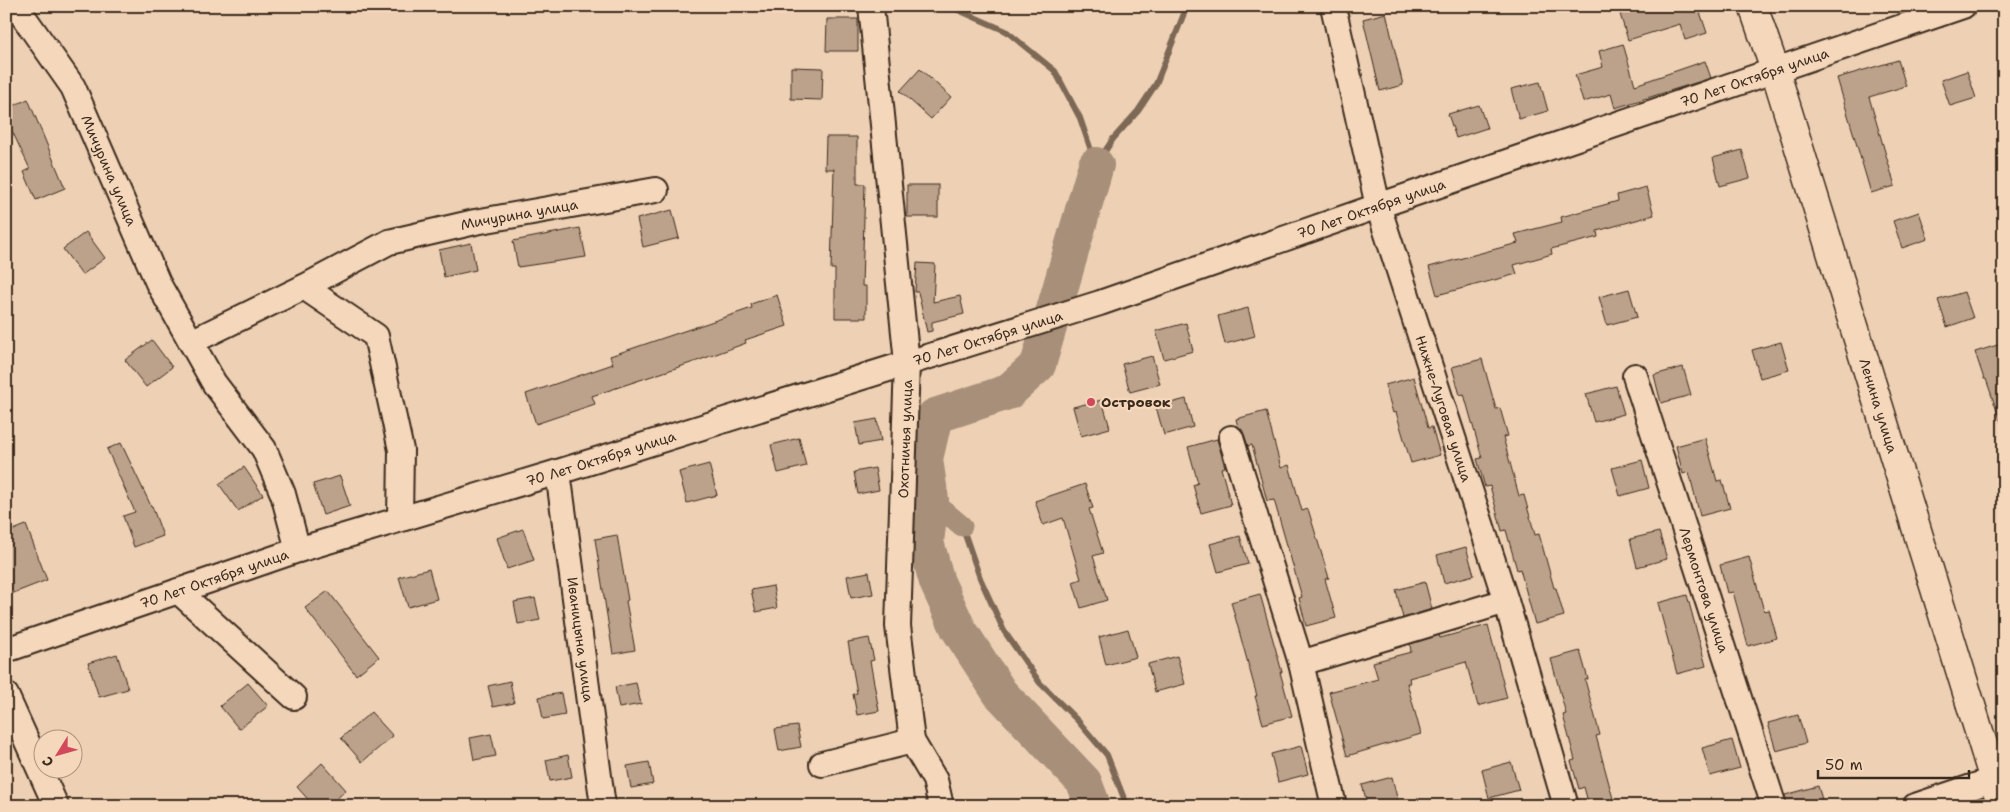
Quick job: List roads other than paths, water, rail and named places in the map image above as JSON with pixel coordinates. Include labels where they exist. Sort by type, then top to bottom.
[{"type":"main road","name":"Ленина улица","points":[[1753,6],[1775,70],[1999,777],[2002,806]]},
{"type":"street","name":"Мичурина улица","points":[[16,6],[74,87],[158,283],[191,342],[214,383],[264,449],[283,494],[298,550]]},
{"type":"street","name":"Охотничья улица","points":[[871,6],[908,363],[898,626],[912,741],[935,780],[941,806]]},
{"type":"street","name":"Нижне-Луговая улица","points":[[1333,6],[1378,206],[1506,601],[1566,806]]},
{"type":"street","name":"70 Лет Октября улица","points":[[6,650],[298,550],[558,472],[1100,304],[1378,206],[1963,6]]},
{"type":"street","name":"Мичурина улица","points":[[191,342],[304,287],[389,242],[475,222],[656,190]]},
{"type":"street","points":[[304,287],[376,336],[401,450],[400,519]]},
{"type":"street","name":"Лермонтова улица","points":[[1635,376],[1774,806]]},
{"type":"street","points":[[1231,438],[1301,663],[1334,806]]},
{"type":"street","name":"Иваницына улица","points":[[558,472],[602,806]]},
{"type":"street","points":[[178,591],[294,696]]},
{"type":"street","points":[[1301,663],[1506,601]]},
{"type":"street","points":[[6,695],[56,806]]},
{"type":"street","points":[[822,764],[912,741]]},
{"type":"street","points":[[1915,806],[1999,777]]},
{"type":"waterway","points":[[949,6],[1006,31],[1055,71],[1080,118],[1096,165]]},
{"type":"waterway","points":[[1096,165],[1113,139],[1138,111],[1156,84],[1187,6]]},
{"type":"waterway","points":[[1093,806],[1084,782],[1000,693],[958,628],[937,582],[926,542],[931,500],[925,459],[935,416],[1008,392],[1038,365],[1096,165]]},
{"type":"waterway","points":[[931,500],[962,526]]},
{"type":"waterway","points":[[962,526],[980,578],[1004,631],[1040,683],[1078,721],[1107,755],[1127,806]]},
{"type":"place","name":"Островок","points":[[1091,402]]}]
